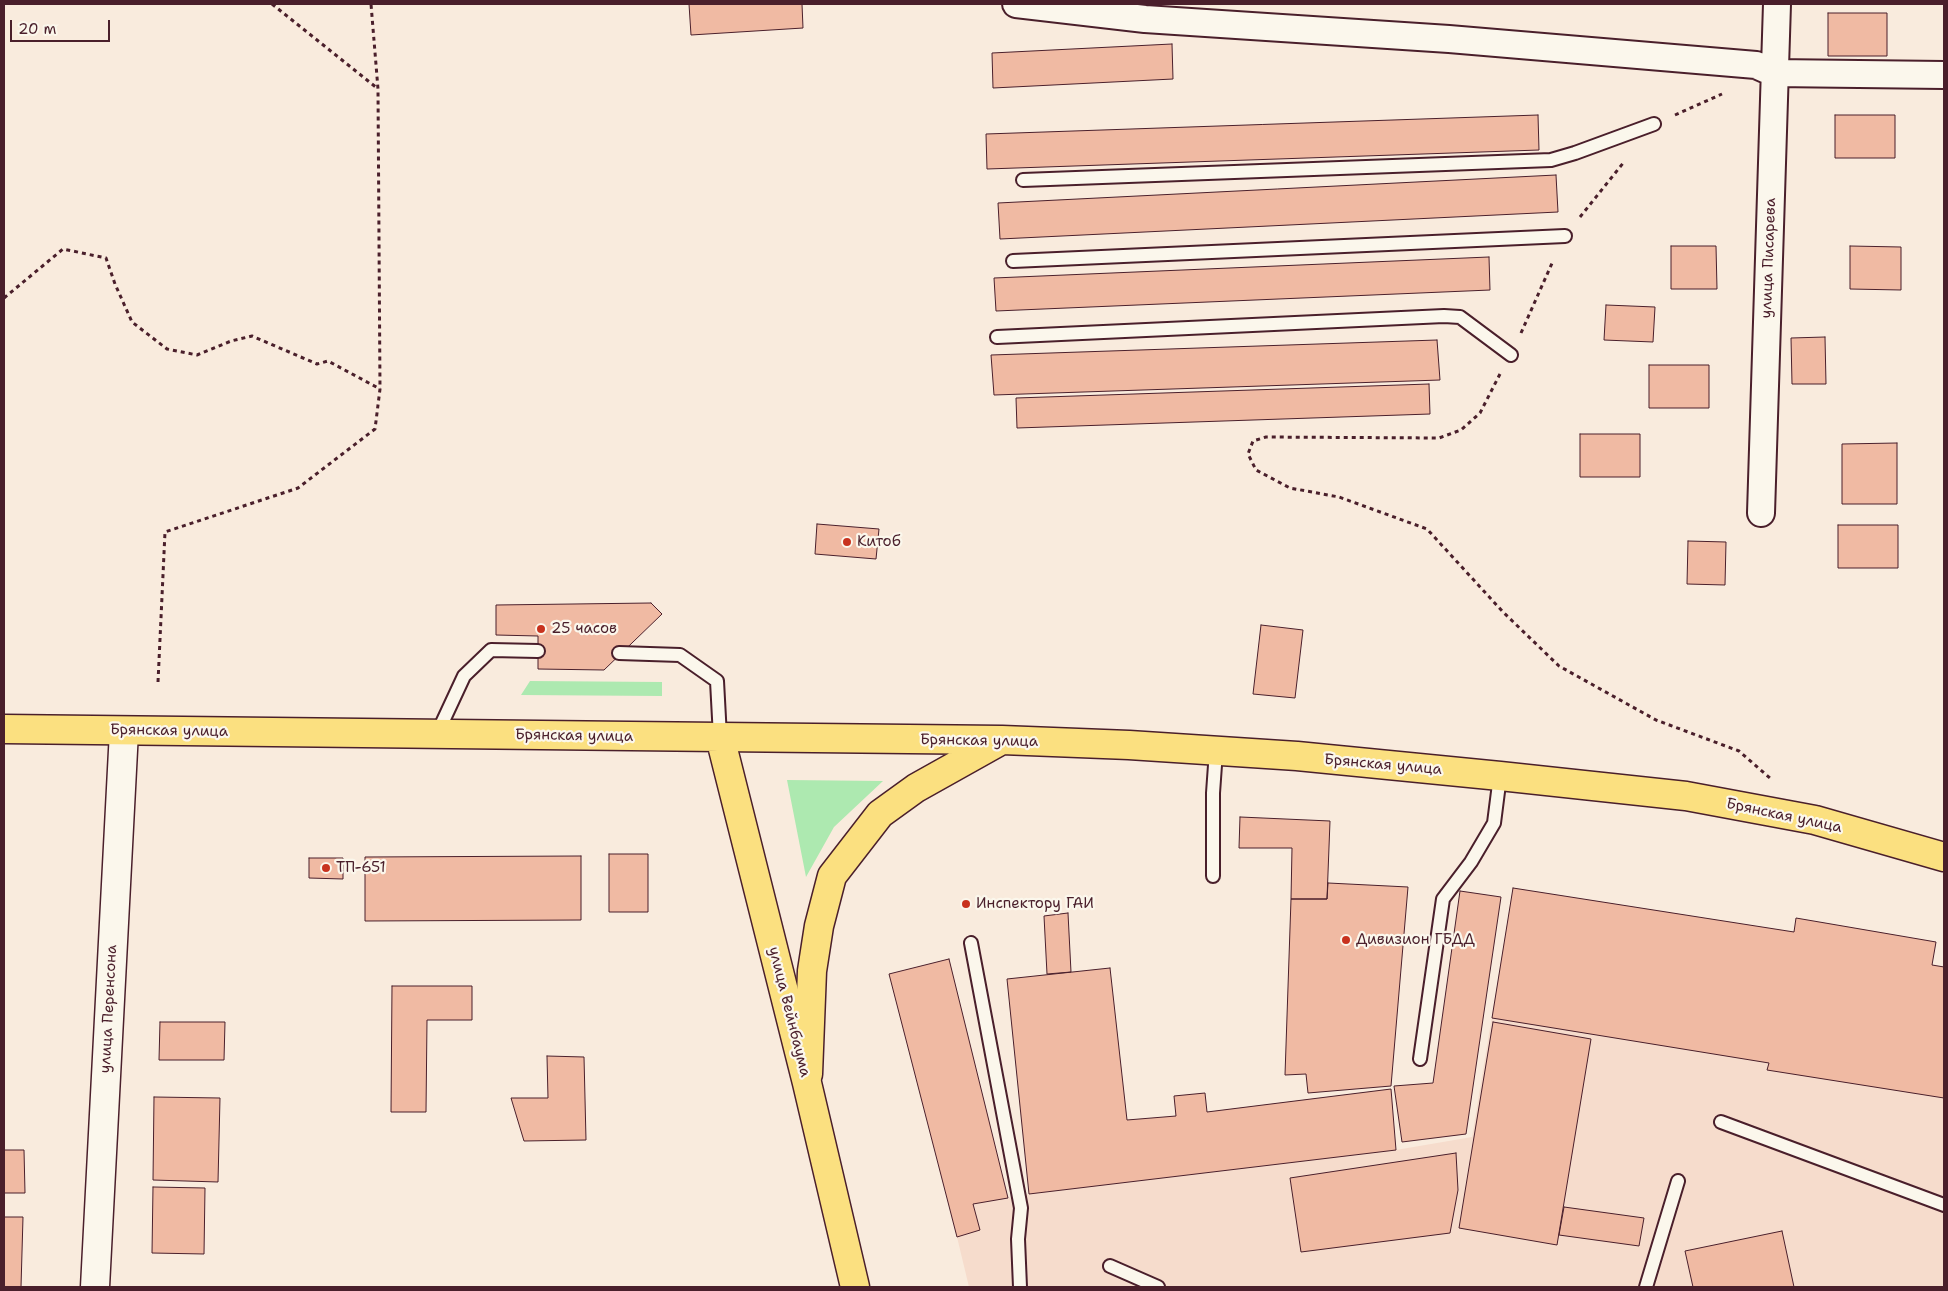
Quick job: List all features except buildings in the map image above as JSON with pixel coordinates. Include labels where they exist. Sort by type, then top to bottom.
[{"type":"main road","name":"Брянская улица","points":[[4,729],[1002,740],[1129,745],[1296,756],[1686,796],[1816,820],[1944,857]]},
{"type":"main road","name":"улица Вейнбаума","points":[[720,737],[807,1083],[855,1287]]},
{"type":"main road","points":[[807,1083],[812,971],[819,926],[832,876],[880,814],[916,788],[1002,740]]},
{"type":"street","points":[[1016,4],[1145,19],[1449,38],[1765,69],[1944,75]]},
{"type":"street","name":"улица Писарева","points":[[1761,513],[1765,69],[1777,4]]},
{"type":"street","name":"улица Перенсона","points":[[95,1287],[124,731]]},
{"type":"lane","points":[[1022,180],[1550,160],[1575,153],[1654,124]]},
{"type":"lane","points":[[1012,261],[1565,236]]},
{"type":"lane","points":[[997,337],[1444,316],[1460,317],[1511,355]]},
{"type":"lane","points":[[437,734],[464,676],[491,650],[538,651]]},
{"type":"lane","points":[[620,653],[680,655],[717,681],[720,737]]},
{"type":"lane","points":[[1213,876],[1213,793],[1216,751]]},
{"type":"lane","points":[[1420,1059],[1443,899],[1471,862],[1494,823],[1500,776]]},
{"type":"lane","points":[[971,944],[1021,1208],[1018,1239],[1020,1287]]},
{"type":"lane","points":[[1721,1122],[1944,1206]]},
{"type":"lane","points":[[1646,1287],[1678,1181]]},
{"type":"lane","points":[[1110,1266],[1158,1287]]},
{"type":"path","points":[[272,4],[378,89]]},
{"type":"path","points":[[158,682],[165,532],[298,488],[375,429],[380,389],[378,89],[371,4]]},
{"type":"path","points":[[1654,124],[1731,90],[1765,69]]},
{"type":"path","points":[[4,298],[63,249],[106,258],[114,284],[132,322],[167,349],[198,355],[231,341],[252,336],[318,364],[328,361],[380,389]]},
{"type":"path","points":[[1248,454],[1256,470],[1290,488],[1339,497],[1427,529],[1502,612],[1559,666],[1656,720],[1739,752],[1776,783]]},
{"type":"shaded area","points":[[1513,888],[1794,932],[1796,918],[1936,942],[1932,964],[1944,967],[1944,1287],[969,1287],[957,1237],[980,1230],[973,1204],[1029,1194],[1396,1150],[1472,1137]]},
{"type":"green space","points":[[530,681],[662,682],[662,696],[521,695]]},
{"type":"green space","points":[[787,780],[883,781],[834,827],[806,877]]},
{"type":"place","name":"Китоб","points":[[847,542]]},
{"type":"place","name":"25 часов","points":[[541,629]]},
{"type":"place","name":"ТП-651","points":[[326,868]]},
{"type":"place","name":"Инспектору ГАИ","points":[[966,904]]},
{"type":"place","name":"Дивизион ГБДД","points":[[1346,940]]}]
